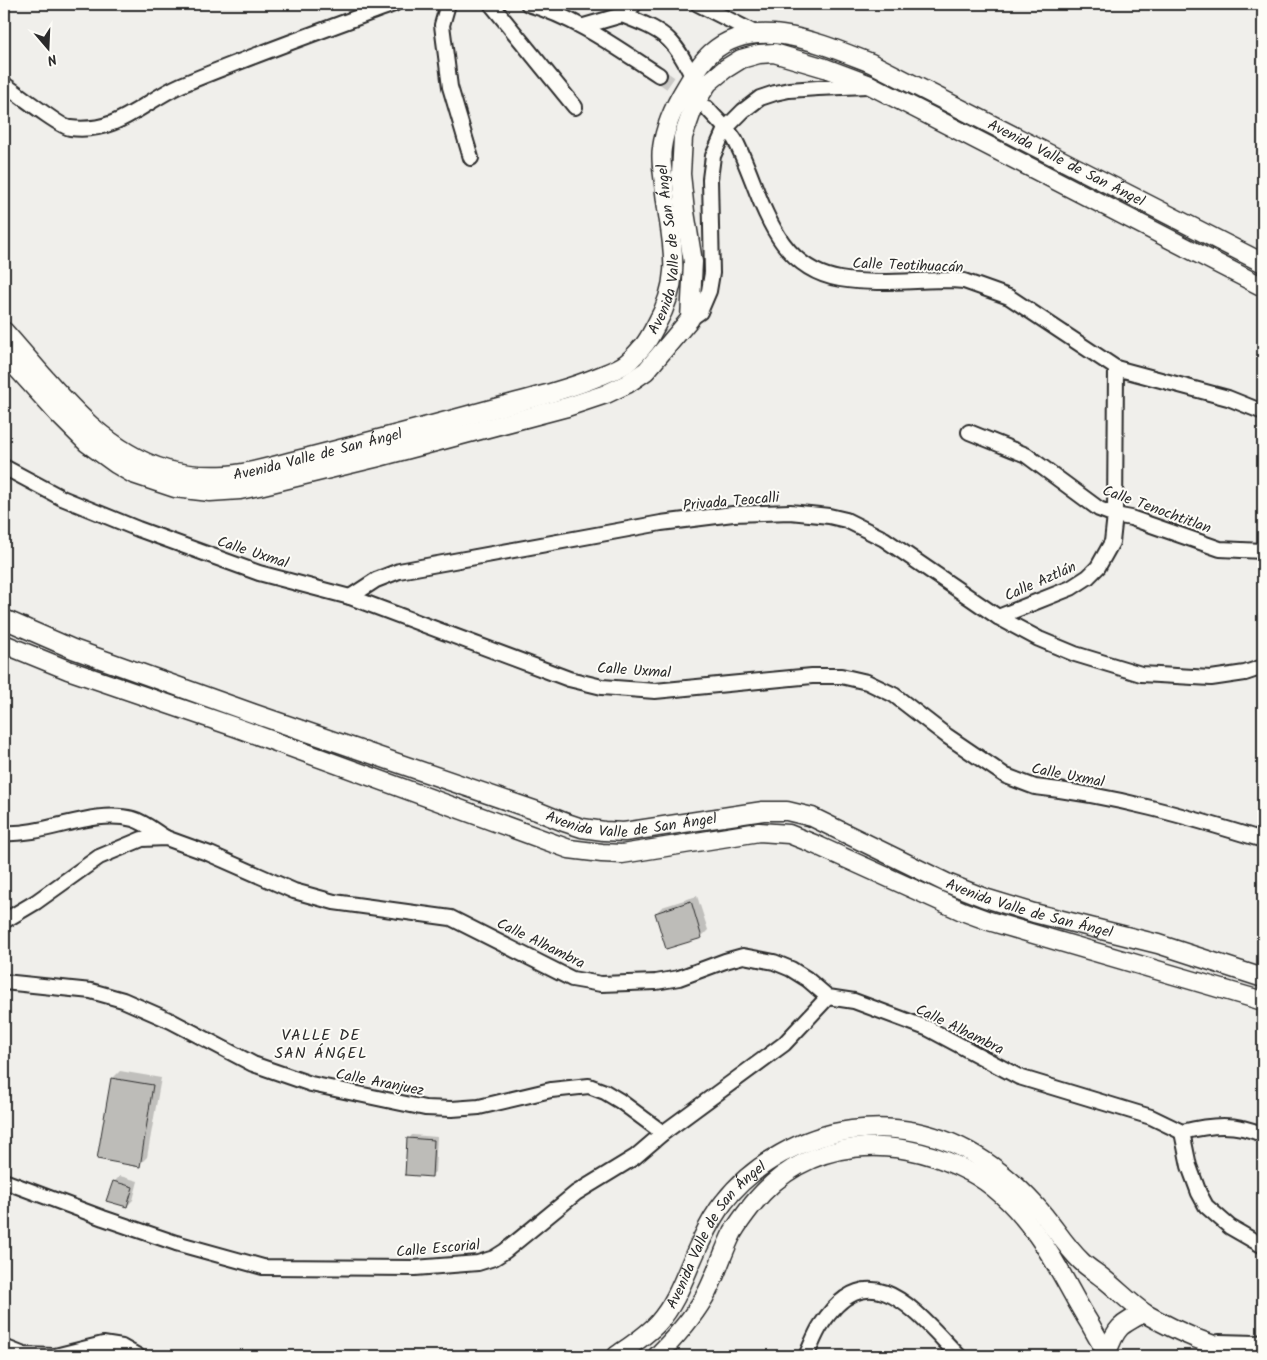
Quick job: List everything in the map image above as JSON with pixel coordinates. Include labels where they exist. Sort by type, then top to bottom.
[{"type":"street","points":[[4,84],[68,128],[100,128],[131,115],[178,87],[394,4]]},
{"type":"street","points":[[448,4],[442,26],[450,87],[471,158]]},
{"type":"street","points":[[492,4],[575,107]]},
{"type":"street","points":[[528,4],[552,11],[584,26],[659,76]]},
{"type":"street","points":[[584,26],[622,15],[635,4]]},
{"type":"street","points":[[698,4],[757,34]]},
{"type":"street","points":[[622,15],[650,26],[670,39],[681,53],[692,76]]},
{"type":"street","name":"Avenida Valle de San Ángel","points":[[4,354],[87,443],[133,474],[174,488],[210,492],[240,490],[257,478],[397,435],[580,384],[624,365],[646,343],[666,308],[674,278],[672,235],[666,201],[661,150],[667,126],[677,101],[692,76],[712,52],[731,40],[757,34],[782,34],[806,40],[871,63],[1263,263]]},
{"type":"street","points":[[731,40],[741,59]]},
{"type":"street","name":"Avenida Valle de San Ángel","points":[[4,331],[92,428],[109,441],[134,455],[166,470],[190,475],[227,475],[257,478],[375,458],[575,405],[606,394],[627,384],[646,371],[690,319],[694,262],[685,212],[681,174],[683,137],[695,103],[708,83],[741,59],[759,54],[774,54],[825,68],[870,86],[1263,287]]},
{"type":"street","points":[[690,319],[700,312],[709,291],[712,273],[710,179],[713,156],[725,129],[743,110],[760,98],[789,90],[870,86]]},
{"type":"street","name":"Calle Teotihuacán","points":[[707,108],[734,138],[768,218],[778,236],[800,262],[827,276],[841,279],[870,282],[951,280],[964,281],[984,287],[1010,297],[1116,368],[1228,398],[1263,412]]},
{"type":"street","points":[[1069,189],[1079,170]]},
{"type":"street","points":[[646,343],[659,356]]},
{"type":"street","name":"Calle Aztlán","points":[[998,617],[1071,588],[1088,578],[1098,567],[1112,542],[1115,515],[1116,368]]},
{"type":"street","name":"Calle Tenochtitlan","points":[[969,432],[1026,455],[1099,509],[1220,549],[1263,552]]},
{"type":"street","name":"Calle Uxmal","points":[[4,467],[62,498],[138,529],[259,573],[350,597],[569,679],[602,687],[655,690],[677,690],[725,683],[812,676],[841,676],[867,682],[894,695],[985,763],[1006,776],[1021,782],[1035,787],[1127,803],[1263,840]]},
{"type":"street","name":"Privada Teocalli","points":[[350,597],[376,580],[408,569],[662,523],[733,514],[790,512],[829,516],[846,520],[884,539],[998,617],[1039,639],[1075,654],[1141,674],[1211,678],[1245,673],[1263,668]]},
{"type":"street","name":"Avenida Valle de San Ángel","points":[[4,619],[73,649],[582,828],[624,832],[646,830],[733,814],[787,811],[812,817],[946,883],[985,898],[1034,913],[1181,950],[1263,978]]},
{"type":"street","name":"Avenida Valle de San Ángel","points":[[4,644],[68,670],[235,727],[290,749],[569,849],[622,854],[759,832],[789,834],[962,911],[989,921],[1263,1001]]},
{"type":"street","points":[[4,833],[19,834],[93,818],[117,816],[134,819],[166,838]]},
{"type":"street","name":"Calle Alhambra","points":[[4,921],[36,902],[99,857],[142,839],[166,838],[210,854],[294,891],[334,902],[451,918],[572,979],[601,984],[656,982],[679,978],[743,956],[774,962],[791,969],[828,997],[854,1001],[929,1029],[1019,1076],[1151,1117],[1182,1132]]},
{"type":"street","points":[[1148,966],[1158,944]]},
{"type":"street","points":[[1172,974],[1181,950]]},
{"type":"street","name":"Calle Aranjuez","points":[[4,982],[91,991],[123,1000],[171,1021],[254,1064],[328,1088],[425,1108],[452,1109],[479,1107],[551,1090],[589,1086],[605,1092],[620,1101],[664,1134]]},
{"type":"street","name":"Calle Escorial","points":[[4,1181],[112,1221],[193,1248],[263,1268],[424,1268],[478,1263],[494,1258],[534,1229],[576,1193],[635,1157],[784,1044],[828,997]]},
{"type":"street","points":[[1263,1135],[1222,1126],[1206,1126],[1182,1132],[1189,1166],[1206,1206],[1230,1227],[1263,1246]]},
{"type":"street","name":"Avenida Valle de San Ángel","points":[[616,1356],[636,1342],[658,1322],[672,1302],[700,1242],[718,1211],[736,1187],[778,1156],[798,1146],[818,1137],[839,1131],[865,1128],[917,1130],[974,1153],[995,1166],[1037,1206],[1081,1261],[1144,1312],[1175,1330],[1205,1342],[1253,1354],[1263,1353]]},
{"type":"street","name":"Avenida Valle de San Ángel","points":[[656,1356],[681,1332],[693,1316],[715,1275],[734,1232],[752,1205],[767,1188],[785,1174],[809,1160],[837,1150],[859,1146],[906,1149],[940,1159],[970,1172],[994,1188],[1032,1228],[1055,1262],[1109,1355]]},
{"type":"street","points":[[806,1356],[821,1325],[839,1303],[856,1292],[875,1289],[892,1294],[911,1308],[959,1356]]},
{"type":"street","points":[[1109,1355],[1114,1334],[1121,1326],[1144,1312]]},
{"type":"street","points":[[1205,1342],[1263,1342]]},
{"type":"street","points":[[4,1347],[24,1355],[55,1356],[103,1344],[122,1347],[138,1356]]},
{"type":"building","points":[[691,901],[702,938],[666,949],[655,913]]},
{"type":"building","points":[[111,1078],[153,1085],[140,1167],[97,1159]]},
{"type":"building","points":[[407,1138],[434,1140],[432,1177],[405,1175]]},
{"type":"building","points":[[113,1181],[133,1187],[127,1207],[106,1201]]},
{"type":"tunnel","points":[[659,75],[692,98]]},
{"type":"district","name":"VALLE DE SAN ÁNGEL","points":[[321,1043]]}]
